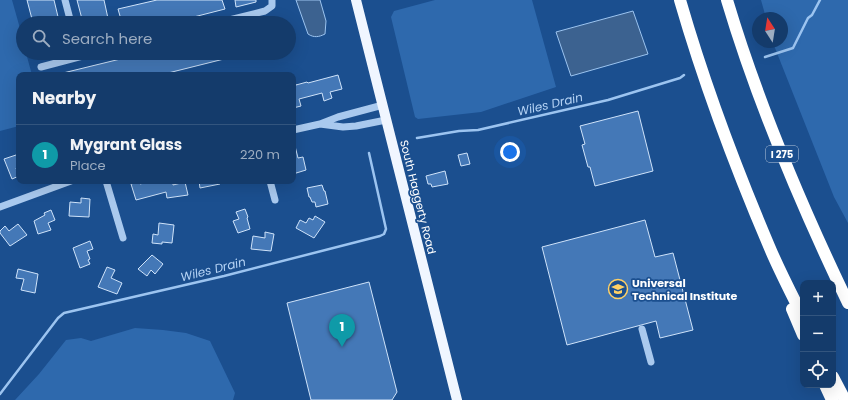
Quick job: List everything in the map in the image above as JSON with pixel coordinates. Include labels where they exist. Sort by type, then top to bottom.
[{"type":"highway","points":[[680,0],[698,61],[737,166],[778,266],[803,316]]},
{"type":"highway","name":"I 275","points":[[727,0],[763,106],[811,224],[848,303]]},
{"type":"highway","points":[[778,266],[792,311],[800,328]]},
{"type":"highway","points":[[836,383],[845,400]]},
{"type":"highway","points":[[826,388],[832,400]]},
{"type":"main road","name":"South Haggerty Road","points":[[356,0],[457,400]]},
{"type":"street","points":[[66,0],[69,16]]},
{"type":"street","points":[[245,16],[265,11],[272,6],[272,0]]},
{"type":"street","points":[[41,67],[64,60]]},
{"type":"street","points":[[296,129],[320,124],[338,116],[383,104]]},
{"type":"street","points":[[320,124],[342,127],[356,126],[386,120]]},
{"type":"street","points":[[0,207],[63,184]]},
{"type":"street","points":[[107,184],[124,238]]},
{"type":"street","points":[[271,184],[275,200]]},
{"type":"street","points":[[642,329],[651,362]]},
{"type":"shaded area","points":[[0,0],[12,0],[17,16],[16,60],[28,60],[31,72],[16,72],[16,127],[0,131]]},
{"type":"shaded area","points":[[296,0],[320,0],[326,21],[325,34],[316,37],[308,34]]},
{"type":"shaded area","points":[[435,0],[532,0],[556,87],[481,112],[418,119],[415,117],[391,17],[394,11]]},
{"type":"shaded area","points":[[761,0],[848,0],[848,223],[834,197],[775,48],[788,48],[788,12],[764,12]]},
{"type":"shaded area","points":[[633,11],[648,54],[571,76],[556,32]]},
{"type":"shaded area","points":[[135,328],[186,333],[210,341],[235,393],[233,400],[15,400],[39,374],[66,340],[81,338],[91,341]]},
{"type":"building","points":[[27,0],[54,0],[58,16],[31,16]]},
{"type":"building","points":[[77,0],[104,0],[107,16],[81,16]]},
{"type":"building","points":[[157,0],[222,0],[225,9],[198,16],[120,16],[118,9]]},
{"type":"building","points":[[235,0],[256,0],[256,2],[236,7]]},
{"type":"building","points":[[116,60],[220,60],[172,72],[67,72]]},
{"type":"building","points":[[338,75],[342,89],[330,92],[332,98],[324,101],[322,93],[299,99],[301,106],[296,107],[296,85]]},
{"type":"building","points":[[638,111],[653,171],[595,186],[582,145],[585,144],[580,126]]},
{"type":"building","points":[[296,150],[298,158],[303,157],[306,170],[296,173]]},
{"type":"building","points":[[467,153],[470,164],[461,166],[458,155]]},
{"type":"building","points":[[16,155],[16,177],[12,179],[4,159]]},
{"type":"building","points":[[445,171],[448,184],[432,187],[431,184],[428,184],[426,176]]},
{"type":"building","points":[[131,184],[185,184],[188,195],[167,198],[166,192],[136,200]]},
{"type":"building","points":[[199,184],[220,184],[200,188]]},
{"type":"building","points":[[322,185],[328,204],[316,207],[315,202],[312,202],[309,197],[307,188]]},
{"type":"building","points":[[81,198],[90,199],[89,217],[69,216],[70,202],[81,203]]},
{"type":"building","points":[[245,209],[250,229],[238,233],[233,221],[239,219],[236,212]]},
{"type":"building","points":[[51,210],[55,220],[48,223],[51,230],[38,234],[34,221],[45,215],[44,213]]},
{"type":"building","points":[[315,216],[325,222],[314,238],[296,228],[300,220],[306,223],[309,218],[313,220]]},
{"type":"building","name":"Universal Technical Institute","points":[[645,220],[655,257],[673,253],[693,330],[660,338],[656,321],[567,345],[542,247]]},
{"type":"building","points":[[159,223],[174,225],[172,243],[152,243],[153,234],[158,235]]},
{"type":"building","points":[[18,224],[27,235],[10,246],[0,231],[5,226],[9,231]]},
{"type":"building","points":[[265,232],[274,234],[271,251],[251,249],[253,236],[265,238]]},
{"type":"building","points":[[90,241],[93,249],[87,251],[90,264],[80,268],[73,248]]},
{"type":"building","points":[[152,255],[163,264],[155,274],[151,270],[147,276],[138,269]]},
{"type":"building","points":[[107,267],[115,270],[111,278],[122,283],[117,294],[98,287]]},
{"type":"building","points":[[18,269],[38,274],[35,293],[21,290],[24,279],[16,278]]},
{"type":"building","points":[[369,282],[397,392],[392,400],[311,400],[287,303]]},
{"type":"waterway","name":"Wiles Drain","points":[[765,57],[793,48],[808,18],[812,15],[820,0]]},
{"type":"waterway","name":"Wiles Drain","points":[[417,138],[459,131],[478,130],[608,100],[680,78],[684,75]]},
{"type":"waterway","name":"Wiles Drain","points":[[0,394],[58,318],[64,313],[224,276],[384,234],[386,229],[369,153]]},
{"type":"place","name":"Universal Technical Institute","points":[[618,289]]},
{"type":"place","name":"Mygrant Glass","points":[[342,347]]}]
